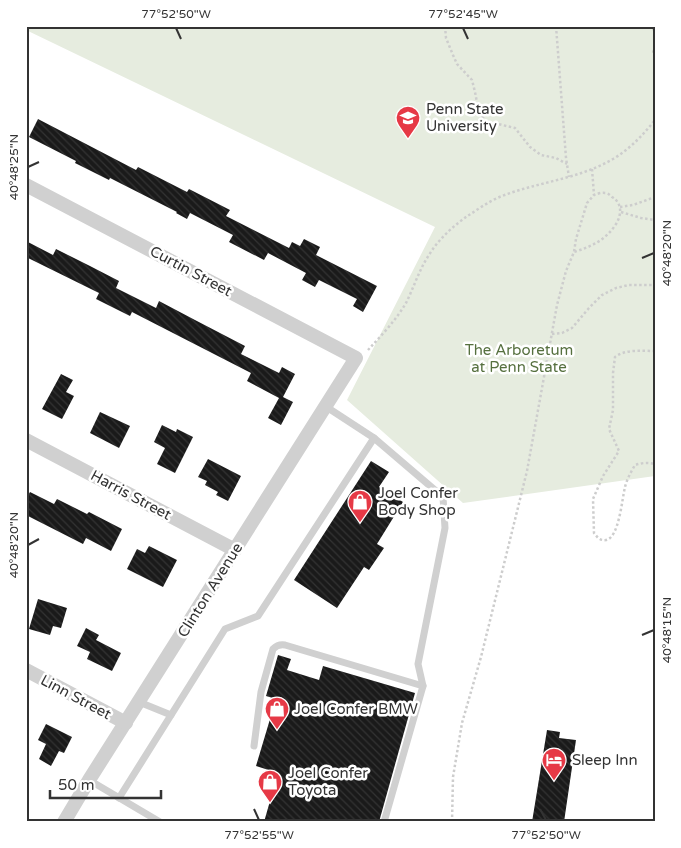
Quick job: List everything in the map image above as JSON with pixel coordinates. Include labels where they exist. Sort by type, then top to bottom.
[{"type":"street","name":"Curtin Street","points":[[26,185],[356,358]]},
{"type":"street","name":"Clinton Avenue","points":[[64,822],[356,358]]},
{"type":"street","name":"Harris Street","points":[[26,440],[235,550]]},
{"type":"street","name":"Linn Street","points":[[26,670],[126,723]]},
{"type":"lane","points":[[325,406],[374,438],[443,497],[445,528],[418,664],[423,686],[384,822]]},
{"type":"lane","points":[[118,798],[225,629],[258,616],[374,438]]},
{"type":"lane","points":[[254,746],[261,692],[273,649],[280,644],[423,686]]},
{"type":"lane","points":[[139,702],[171,715]]},
{"type":"lane","points":[[89,780],[160,822]]},
{"type":"path","points":[[445,26],[446,38],[457,64],[472,80],[478,108],[485,121],[515,128],[530,147],[541,155],[556,158],[567,164]]},
{"type":"path","points":[[556,26],[569,177]]},
{"type":"path","points":[[356,358],[365,353],[398,314],[406,302],[428,256],[438,241],[466,217],[500,197],[569,177],[614,159],[630,147],[655,120]]},
{"type":"path","points":[[452,822],[453,777],[462,723],[481,657],[527,471],[557,304],[587,203],[594,194],[592,169]]},
{"type":"path","points":[[574,252],[588,248],[603,239],[614,228],[621,212],[615,198],[605,193],[594,194]]},
{"type":"path","points":[[620,207],[655,198]]},
{"type":"path","points":[[621,212],[655,220]]},
{"type":"path","points":[[551,334],[562,333],[572,328],[602,295],[616,288],[628,285],[655,284]]},
{"type":"path","points":[[655,351],[624,352],[615,357],[612,373],[613,410],[610,429],[619,451],[603,476],[594,499],[594,533],[597,537],[601,540],[608,540],[615,532],[622,507],[625,486],[635,465],[655,464]]},
{"type":"green space","name":"The Arboretum at Penn State","points":[[26,26],[655,26],[655,476],[463,503],[347,400],[435,227],[26,30]]},
{"type":"green space","points":[[650,26],[655,26],[655,107]]},
{"type":"building","points":[[38,119],[136,170],[138,167],[187,192],[189,189],[230,210],[226,216],[289,248],[292,242],[300,246],[304,239],[320,247],[316,255],[377,286],[363,312],[353,306],[357,299],[319,280],[315,287],[302,280],[306,273],[268,253],[264,260],[229,242],[233,235],[190,213],[187,219],[110,178],[109,180],[75,163],[76,161],[29,137]]},
{"type":"building","points":[[26,241],[53,255],[56,249],[90,266],[119,281],[116,288],[156,308],[159,301],[245,346],[241,354],[279,373],[282,367],[295,374],[283,397],[293,402],[281,425],[268,418],[279,398],[247,381],[251,373],[132,312],[130,316],[96,299],[99,293],[26,257]]},
{"type":"building","points":[[61,374],[73,380],[66,392],[74,396],[62,419],[42,409]]},
{"type":"building","points":[[100,412],[130,426],[119,448],[90,433]]},
{"type":"building","points":[[162,425],[176,432],[177,429],[193,437],[175,473],[157,464],[165,448],[154,442]]},
{"type":"building","points":[[208,459],[241,476],[228,501],[216,495],[218,492],[205,485],[207,481],[198,477]]},
{"type":"building","name":"Joel Confer Body Shop","points":[[371,461],[389,472],[379,487],[403,502],[377,544],[384,548],[369,570],[364,567],[337,608],[294,580]]},
{"type":"building","points":[[30,492],[54,504],[57,499],[87,514],[89,512],[122,529],[111,551],[86,538],[83,544],[26,515],[26,499]]},
{"type":"building","points":[[149,546],[177,560],[163,587],[127,569],[137,549],[145,553]]},
{"type":"building","points":[[38,599],[67,608],[61,628],[53,626],[50,635],[29,629]]},
{"type":"building","points":[[86,628],[99,635],[96,640],[121,653],[112,671],[87,659],[90,652],[77,646]]},
{"type":"building","points":[[278,655],[291,659],[287,670],[319,680],[323,666],[415,693],[379,822],[264,822],[278,773],[256,766],[276,699],[266,696]]},
{"type":"building","points":[[46,724],[72,737],[64,753],[59,751],[51,766],[39,759],[46,744],[38,740]]},
{"type":"building","name":"Sleep Inn","points":[[547,730],[560,732],[559,738],[576,740],[564,822],[532,822]]},
{"type":"place","name":"Penn State University","points":[[408,139]]},
{"type":"place","name":"Joel Confer Body Shop","points":[[360,523]]},
{"type":"place","name":"Joel Confer BMW","points":[[277,730]]},
{"type":"place","name":"Sleep Inn","points":[[554,781]]},
{"type":"place","name":"Joel Confer Toyota","points":[[270,803]]}]
